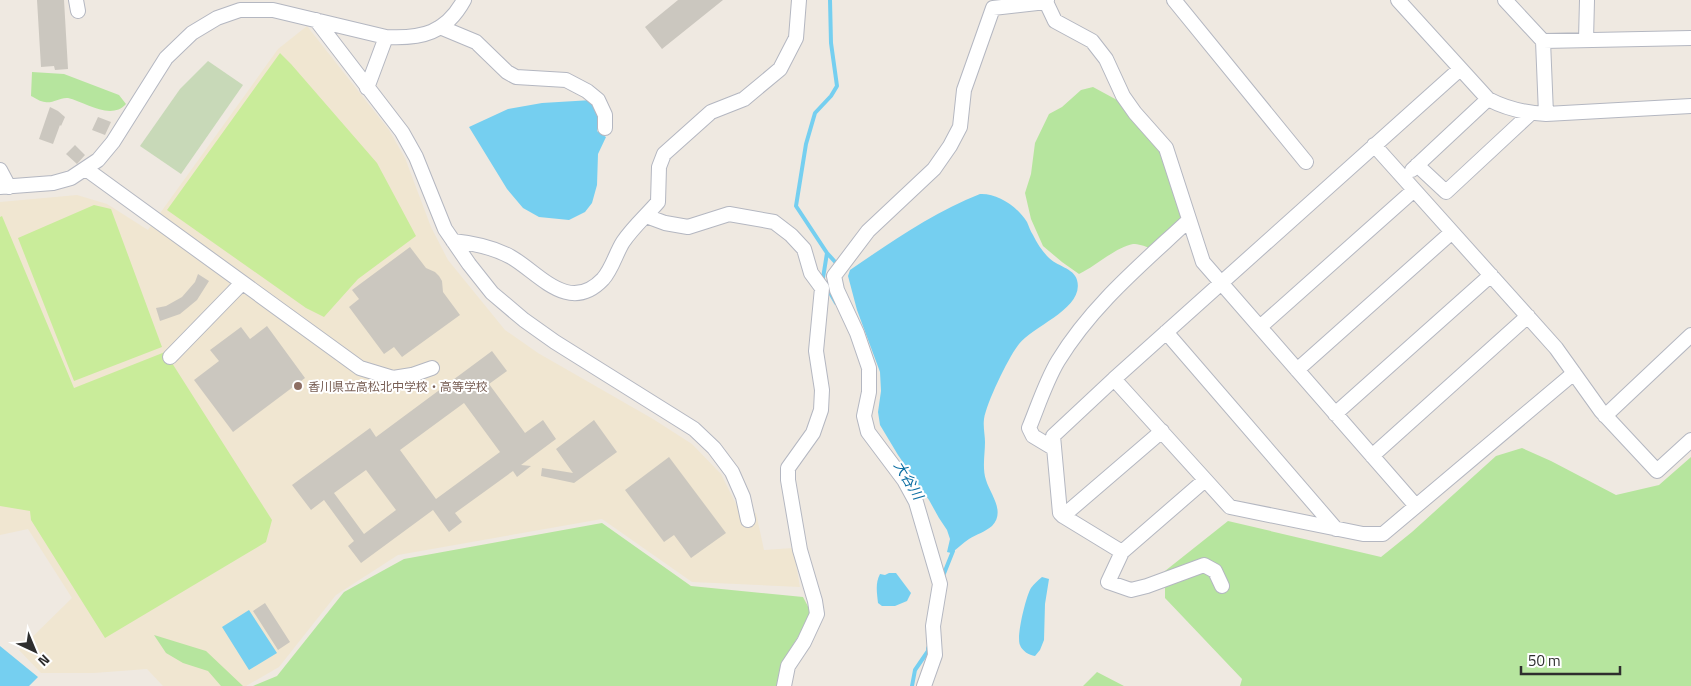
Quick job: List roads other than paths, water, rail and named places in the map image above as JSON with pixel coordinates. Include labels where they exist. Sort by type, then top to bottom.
[{"type":"street","points":[[0,170],[5,187],[53,183],[71,178],[86,169],[98,160],[113,142],[166,58],[192,33],[217,18],[240,10],[273,10],[386,37],[406,38],[423,35],[440,27],[455,16],[464,0]]},
{"type":"street","points":[[453,241],[476,244],[512,257],[553,288],[568,292],[582,291],[594,286],[604,278],[624,240],[658,202],[659,167],[664,154],[712,112],[744,99],[780,69],[796,38],[799,0]]},
{"type":"street","points":[[1174,0],[1306,162]]},
{"type":"street","points":[[1398,0],[1488,99],[1504,108],[1546,114],[1691,106]]},
{"type":"street","points":[[1505,0],[1543,40],[1546,114]]},
{"type":"street","points":[[1586,40],[1587,0]]},
{"type":"street","points":[[784,686],[788,666],[804,642],[817,614],[800,550],[788,480],[788,468],[813,433],[821,410],[822,390],[816,352],[822,288],[834,276],[868,231],[934,169],[950,146],[960,127],[964,90],[992,4],[1047,1],[1055,21],[1092,41],[1106,60],[1123,96],[1140,119],[1166,148],[1203,262],[1416,506]]},
{"type":"street","points":[[316,20],[402,132],[416,157],[445,229],[492,293],[524,320],[555,342],[694,429],[714,448],[732,472],[743,498],[748,520]]},
{"type":"street","points":[[440,27],[476,42],[507,72],[516,77],[566,80],[586,91],[598,100],[606,115],[605,128]]},
{"type":"street","points":[[367,88],[386,37]]},
{"type":"street","points":[[1543,40],[1691,38]]},
{"type":"street","points":[[1122,552],[1063,516],[1060,512],[1053,436],[1166,332],[1460,69]]},
{"type":"street","points":[[1403,178],[1488,99]]},
{"type":"street","points":[[1418,165],[1446,192],[1531,113]]},
{"type":"street","points":[[1374,146],[1556,348],[1605,416],[1657,471],[1691,440]]},
{"type":"street","points":[[86,169],[360,368],[393,378],[412,375],[432,368]]},
{"type":"street","points":[[1260,328],[1414,190]]},
{"type":"street","points":[[646,216],[665,223],[688,227],[729,214],[774,222],[791,235],[804,249],[811,273],[822,288]]},
{"type":"street","points":[[1053,448],[1032,436],[1029,428],[1057,362],[1082,325],[1116,287],[1189,220]]},
{"type":"street","points":[[1297,370],[1452,232]]},
{"type":"street","points":[[1336,414],[1491,275]]},
{"type":"street","points":[[834,276],[837,290],[858,333],[868,368],[869,387],[864,416],[868,432],[904,480],[916,502],[940,584],[933,626],[935,655],[924,686]]},
{"type":"street","points":[[170,357],[242,283]]},
{"type":"street","points":[[1372,456],[1528,316]]},
{"type":"street","points":[[1166,332],[1336,529]]},
{"type":"street","points":[[1605,416],[1691,336]]},
{"type":"street","points":[[1114,379],[1230,507],[1362,534],[1383,534],[1574,372]]},
{"type":"street","points":[[1063,516],[1162,431]]},
{"type":"street","points":[[1205,480],[1122,552],[1108,582],[1131,590],[1204,565],[1215,571],[1222,586]]},
{"type":"water","points":[[592,100],[601,115],[597,131],[606,137],[598,154],[597,185],[592,203],[585,212],[569,220],[539,217],[523,208],[507,189],[469,127],[508,109],[542,103]]},
{"type":"water","points":[[980,194],[1000,198],[1018,211],[1027,222],[1036,241],[1046,255],[1075,276],[1077,290],[1066,308],[1019,344],[998,380],[986,411],[984,422],[984,471],[996,503],[998,514],[992,526],[969,539],[951,553],[947,552],[950,539],[947,530],[880,425],[878,412],[881,391],[880,372],[857,310],[848,276],[850,270],[913,228]]},
{"type":"water","points":[[896,573],[911,593],[907,601],[895,606],[882,606],[878,603],[877,581],[880,574],[885,575]]},
{"type":"water","points":[[1042,577],[1049,579],[1045,604],[1044,640],[1035,656],[1028,654],[1022,649],[1019,634],[1029,592],[1033,585]]},
{"type":"water","points":[[249,610],[277,653],[249,670],[222,627]]},
{"type":"water","points":[[0,646],[38,677],[29,686],[0,686]]},
{"type":"waterway","points":[[823,278],[827,253],[796,206],[806,144],[815,113],[831,96],[837,86],[831,43],[830,0]]},
{"type":"waterway","points":[[827,253],[837,264]]},
{"type":"waterway","name":"大谷川","points":[[829,291],[836,303]]},
{"type":"waterway","points":[[943,576],[953,551]]},
{"type":"waterway","name":"大谷川","points":[[912,686],[915,670],[928,651],[928,648]]},
{"type":"place","name":"香川県立高松北中学校・高等学校","points":[[298,386]]}]
